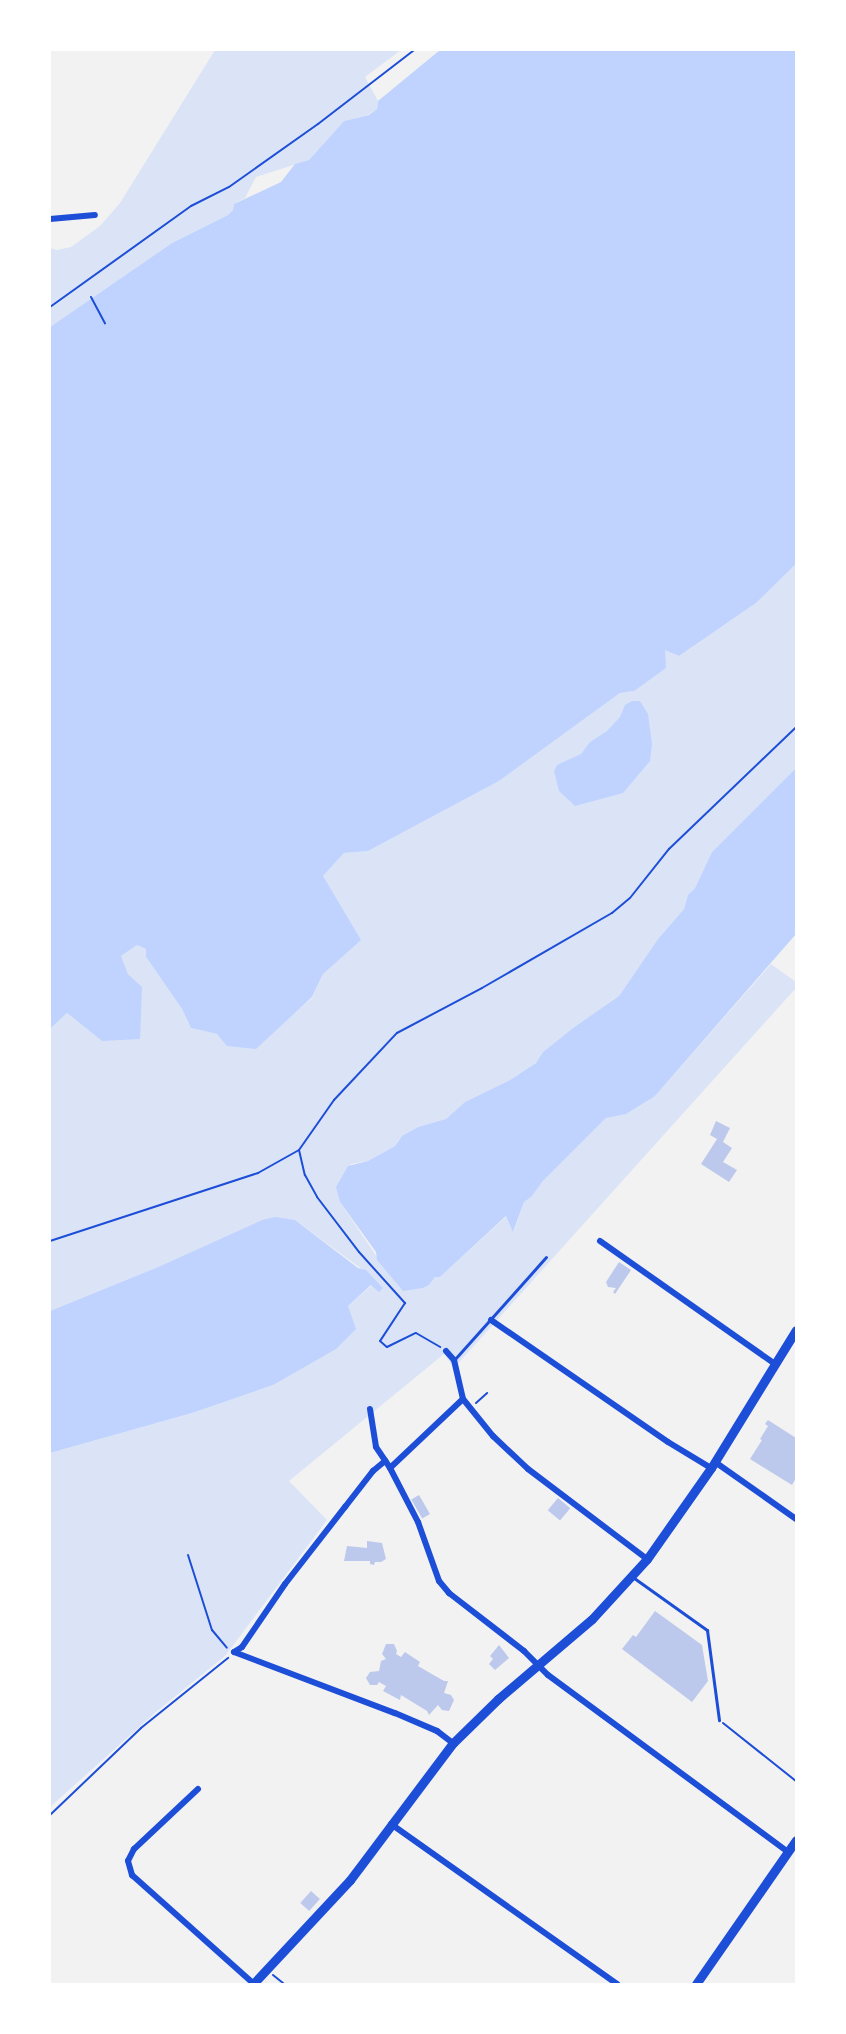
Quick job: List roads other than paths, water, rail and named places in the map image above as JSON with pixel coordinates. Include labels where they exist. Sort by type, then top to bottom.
[{"type":"main road","points":[[253,1984],[350,1880],[453,1743],[537,1665],[592,1618],[647,1559],[713,1465],[796,1330]]},
{"type":"main road","points":[[696,1984],[796,1840]]},
{"type":"street","points":[[50,219],[94,215]]},
{"type":"street","points":[[600,1241],[775,1364]]},
{"type":"street","points":[[491,1320],[668,1442],[713,1465],[796,1519]]},
{"type":"street","points":[[446,1351],[454,1360],[463,1399],[493,1436],[528,1469],[647,1559]]},
{"type":"street","points":[[390,1468],[463,1399]]},
{"type":"street","points":[[370,1408],[376,1447],[390,1468],[418,1522],[439,1581],[449,1593],[537,1665],[788,1852]]},
{"type":"street","points":[[385,1461],[373,1471],[285,1584],[242,1647],[234,1652],[395,1713],[436,1731],[453,1743]]},
{"type":"street","points":[[198,1789],[134,1849],[128,1861],[132,1875],[253,1984]]},
{"type":"street","points":[[391,1824],[617,1984]]},
{"type":"lane","points":[[454,1360],[546,1257]]},
{"type":"lane","points":[[632,1577],[707,1630],[719,1720]]},
{"type":"water","points":[[440,50],[796,50],[796,564],[756,603],[679,656],[665,650],[666,668],[634,691],[620,693],[499,781],[368,851],[344,853],[323,876],[361,940],[323,974],[312,997],[256,1049],[227,1046],[217,1034],[191,1028],[182,1009],[146,957],[146,949],[137,945],[121,956],[128,974],[142,987],[140,1039],[102,1041],[67,1013],[50,1029],[50,327],[172,243],[228,215],[233,210],[234,204],[281,182],[295,164],[309,160],[344,121],[369,115],[377,109],[378,101]]},
{"type":"water","points":[[632,701],[640,701],[648,714],[652,744],[650,761],[623,793],[575,806],[559,791],[554,771],[557,765],[581,754],[590,742],[607,731],[620,717],[625,705]]},
{"type":"water","points":[[796,768],[796,934],[655,1096],[626,1114],[606,1118],[542,1182],[532,1196],[524,1202],[513,1232],[506,1216],[440,1277],[435,1277],[429,1285],[423,1288],[403,1291],[377,1260],[376,1252],[340,1202],[336,1187],[348,1166],[368,1161],[395,1146],[402,1136],[418,1127],[446,1119],[465,1102],[510,1080],[536,1063],[543,1052],[573,1028],[619,996],[658,939],[684,909],[688,895],[695,888],[712,852]]},
{"type":"water","points":[[275,1217],[295,1220],[358,1268],[366,1270],[383,1288],[379,1292],[371,1285],[348,1306],[356,1329],[336,1349],[273,1385],[192,1413],[50,1453],[50,1311],[158,1267],[262,1220]]}]
